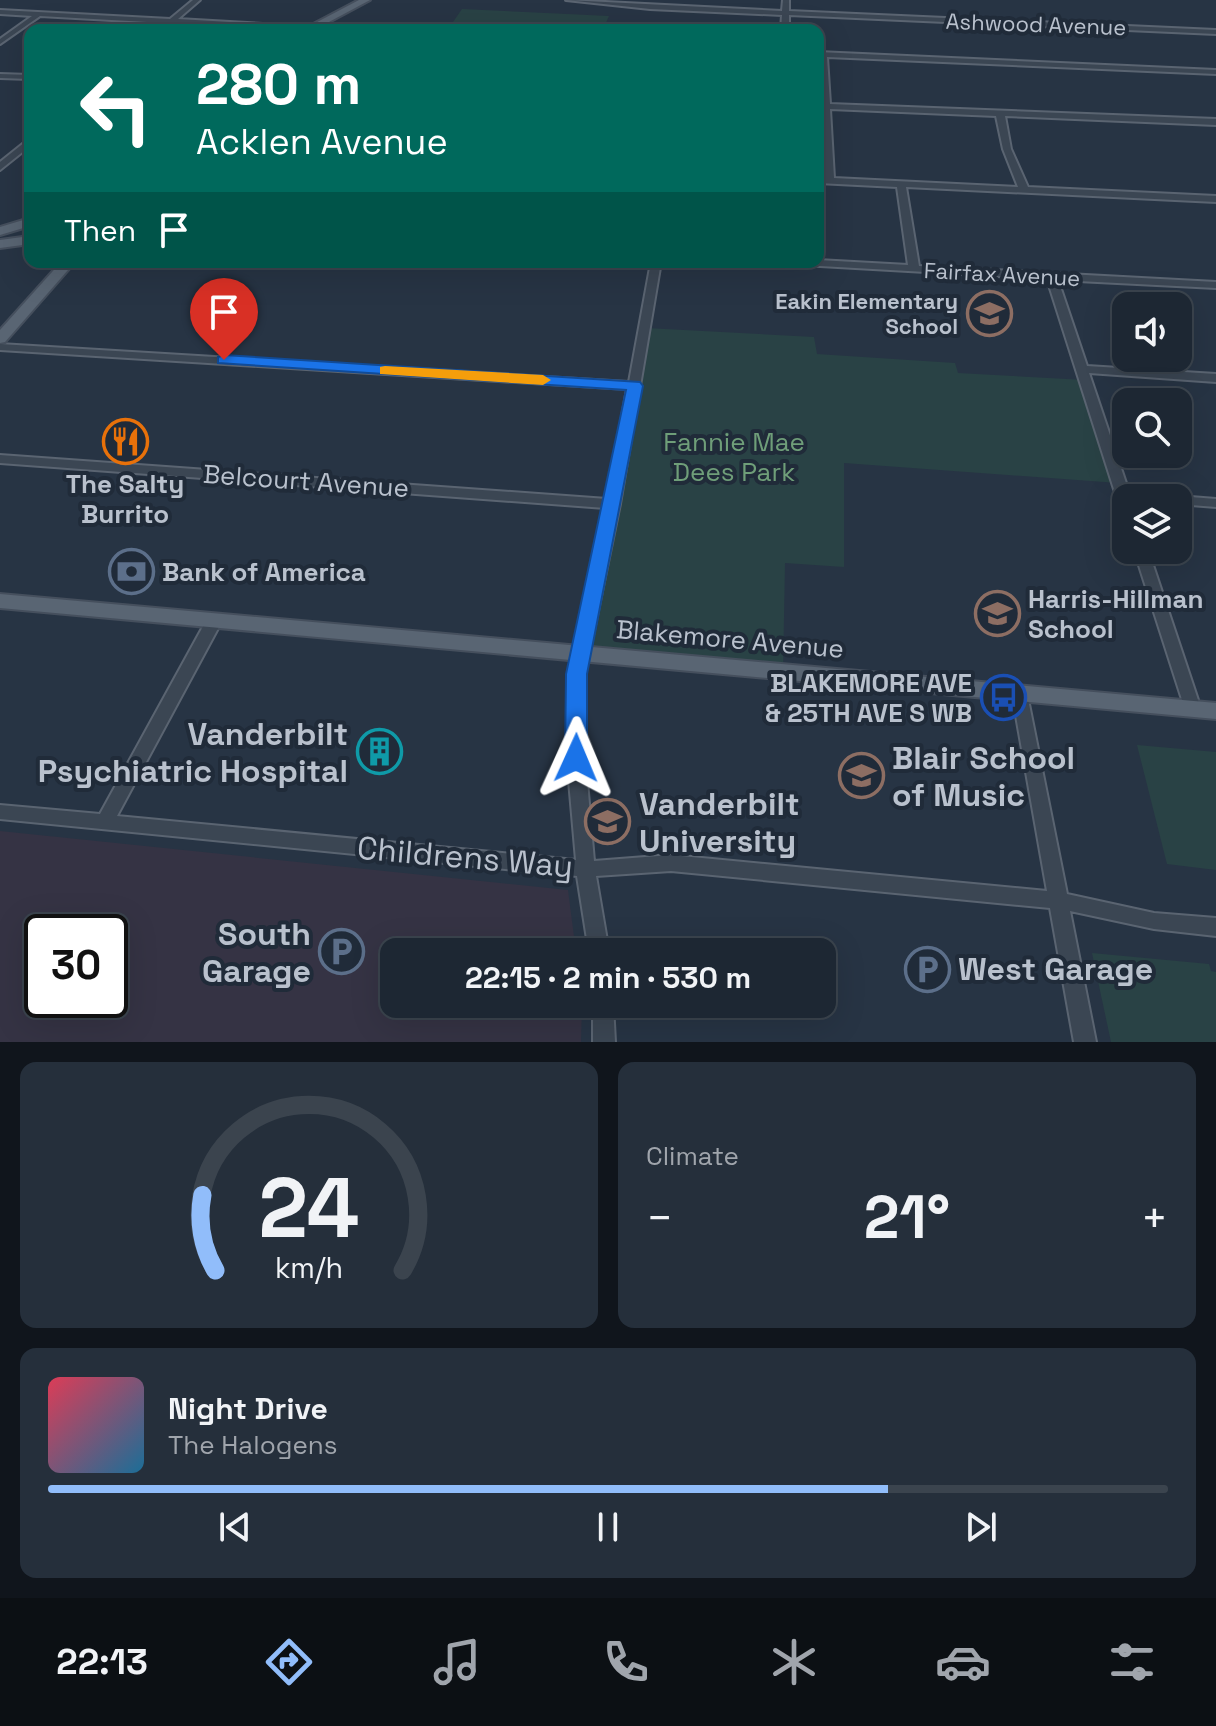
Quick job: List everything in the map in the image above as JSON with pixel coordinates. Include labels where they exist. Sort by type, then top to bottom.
[{"type":"main road","points":[[319,24],[366,0]]},
{"type":"main road","points":[[1,240],[24,226]]},
{"type":"main road","points":[[1,240],[24,242]]},
{"type":"main road","points":[[0,339],[63,268]]},
{"type":"main road","name":"Blakemore Avenue","points":[[0,601],[1216,711]]},
{"type":"street","points":[[168,24],[197,0]]},
{"type":"street","name":"Ashwood Avenue","points":[[569,0],[1216,32]]},
{"type":"street","points":[[785,24],[786,0]]},
{"type":"street","points":[[0,12],[233,24]]},
{"type":"street","points":[[25,24],[39,14]]},
{"type":"street","points":[[0,42],[24,25]]},
{"type":"street","points":[[824,54],[1216,72]]},
{"type":"street","points":[[0,76],[24,77]]},
{"type":"street","points":[[824,89],[824,155]]},
{"type":"street","points":[[826,106],[1216,122]]},
{"type":"street","points":[[1000,113],[1007,149],[1024,190]]},
{"type":"street","points":[[0,167],[5,158],[24,145]]},
{"type":"street","points":[[824,180],[1216,199]]},
{"type":"street","points":[[901,184],[914,269]]},
{"type":"street","name":"Fairfax Avenue","points":[[824,264],[1216,285]]},
{"type":"street","points":[[596,938],[588,897],[588,869],[576,758],[577,674],[613,504],[655,268]]},
{"type":"street","points":[[1052,277],[1119,484]]},
{"type":"street","points":[[0,347],[635,386]]},
{"type":"street","points":[[1081,369],[1216,378]]},
{"type":"street","name":"Belcourt Avenue","points":[[0,459],[613,504]]},
{"type":"street","points":[[1192,501],[1216,503]]},
{"type":"street","points":[[1146,564],[1193,709]]},
{"type":"street","points":[[105,822],[214,621]]},
{"type":"street","points":[[1020,693],[1085,1042]]},
{"type":"street","name":"Childrens Way","points":[[0,812],[588,869],[671,863],[1057,900],[1130,917],[1216,927]]},
{"type":"street","points":[[603,1018],[604,1042]]},
{"type":"shaded area","name":"South Garage","points":[[0,831],[568,890],[574,938],[380,938],[380,1018],[582,1018],[581,1042],[0,1042]]},
{"type":"green space","points":[[462,9],[609,16],[605,24],[453,22]]},
{"type":"green space","name":"Fannie Mae Dees Park","points":[[646,328],[814,337],[817,354],[955,363],[958,373],[1085,380],[1118,483],[844,463],[844,567],[785,563],[783,672],[582,654]]},
{"type":"green space","points":[[1137,745],[1216,752],[1216,870],[1167,864]]},
{"type":"green space","points":[[1092,953],[1209,964],[1211,971],[1216,972],[1216,1042],[1111,1042]]},
{"type":"slow traffic","points":[[385,370],[543,380]]},
{"type":"place","name":"Eakin Elementary School","points":[[989,314]]},
{"type":"place","name":"The Salty Burrito","points":[[125,441]]},
{"type":"place","name":"Bank of America","points":[[131,572]]},
{"type":"place","name":"Harris-Hillman School","points":[[997,614]]},
{"type":"place","name":"BLAKEMORE AVE & 25TH AVE S WB","points":[[1003,698]]},
{"type":"place","name":"Vanderbilt Psychiatric Hospital","points":[[379,752]]},
{"type":"place","name":"Blair School of Music","points":[[861,776]]},
{"type":"place","name":"Vanderbilt University","points":[[608,822]]},
{"type":"place","name":"South Garage","points":[[342,952]]},
{"type":"place","name":"West Garage","points":[[927,969]]},
{"type":"route","points":[[224,360],[635,386],[577,674],[576,758]]}]
